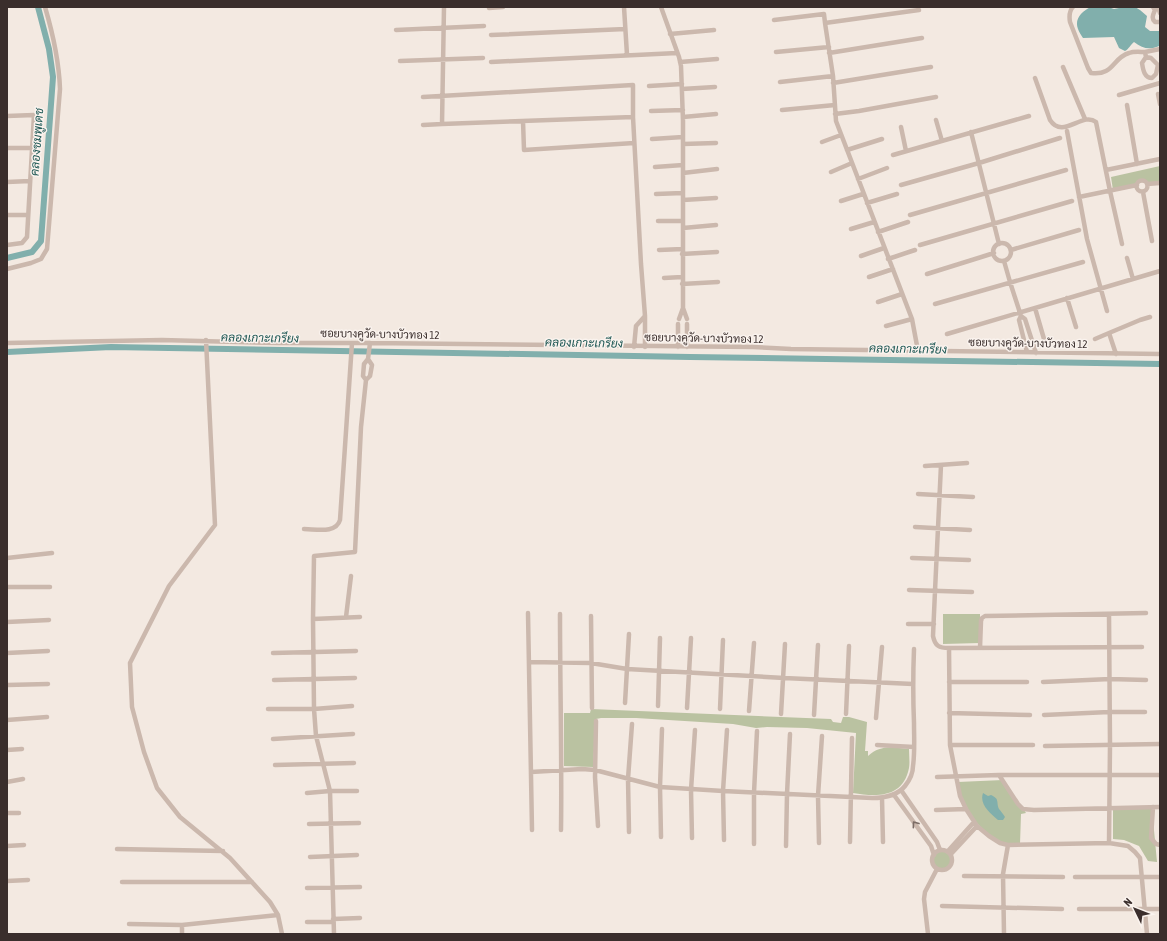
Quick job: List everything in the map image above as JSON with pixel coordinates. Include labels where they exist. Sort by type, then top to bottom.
[{"type":"street","points":[[7,269],[31,264],[41,259],[47,249],[60,89],[56,50],[45,7]]},
{"type":"street","points":[[442,124],[444,7]]},
{"type":"street","points":[[488,8],[503,7]]},
{"type":"street","points":[[624,7],[627,55]]},
{"type":"street","points":[[661,7],[680,62],[682,84],[682,284],[683,308],[687,322],[687,347]]},
{"type":"street","points":[[1073,7],[1069,15],[1070,22],[1088,68],[1091,72],[1099,74],[1105,72],[1125,54],[1130,52],[1145,55],[1159,65],[1152,78],[1145,75],[1142,63],[1145,55],[1160,49]]},
{"type":"street","points":[[826,23],[919,10]]},
{"type":"street","points":[[1157,10],[1152,18],[1155,22],[1160,22]]},
{"type":"street","points":[[774,20],[824,14],[833,76],[836,121],[912,319],[918,351]]},
{"type":"street","points":[[396,30],[484,26]]},
{"type":"street","points":[[491,35],[625,29]]},
{"type":"street","points":[[670,34],[714,30]]},
{"type":"street","points":[[829,53],[922,38]]},
{"type":"street","points":[[776,52],[829,47]]},
{"type":"street","points":[[491,62],[677,53]]},
{"type":"street","points":[[400,61],[483,58]]},
{"type":"street","points":[[680,62],[717,59]]},
{"type":"street","points":[[1063,66],[1085,119]]},
{"type":"street","points":[[833,83],[931,67]]},
{"type":"street","points":[[780,82],[833,76]]},
{"type":"street","points":[[1035,78],[1053,125],[1065,127],[1085,119],[1093,119],[1096,122],[1122,244]]},
{"type":"street","points":[[1119,95],[1160,83]]},
{"type":"street","points":[[648,86],[682,84]]},
{"type":"street","points":[[423,97],[634,85],[634,143],[645,316],[645,347]]},
{"type":"street","points":[[682,89],[715,87]]},
{"type":"street","points":[[1158,94],[1160,104]]},
{"type":"street","points":[[836,114],[936,97]]},
{"type":"street","points":[[782,110],[834,105]]},
{"type":"street","points":[[1127,105],[1137,164]]},
{"type":"street","points":[[651,111],[683,110]]},
{"type":"street","points":[[683,118],[716,114]]},
{"type":"street","points":[[7,116],[34,115],[27,237],[22,243],[7,245]]},
{"type":"street","points":[[423,125],[633,116]]},
{"type":"street","points":[[893,154],[1029,116]]},
{"type":"street","points":[[936,120],[942,141]]},
{"type":"street","points":[[523,121],[524,150],[634,143]]},
{"type":"street","points":[[901,127],[906,151]]},
{"type":"street","points":[[1067,131],[1087,239],[1107,311]]},
{"type":"street","points":[[971,132],[999,244]]},
{"type":"street","points":[[822,142],[841,135]]},
{"type":"street","points":[[652,139],[683,137]]},
{"type":"street","points":[[901,184],[979,163],[1060,138]]},
{"type":"street","points":[[847,150],[882,139]]},
{"type":"street","points":[[683,144],[716,143]]},
{"type":"street","points":[[7,148],[32,148]]},
{"type":"street","points":[[1106,170],[1160,159]]},
{"type":"street","points":[[831,172],[852,163]]},
{"type":"street","points":[[655,167],[683,165]]},
{"type":"street","points":[[858,178],[887,168]]},
{"type":"street","points":[[683,173],[717,169]]},
{"type":"street","points":[[910,216],[1066,170]]},
{"type":"street","points":[[1079,197],[1137,185],[1143,181],[1147,184],[1160,183]]},
{"type":"street","points":[[7,182],[30,182]]},
{"type":"street","points":[[1143,192],[1147,189],[1147,184]]},
{"type":"street","points":[[1137,185],[1138,190],[1143,192]]},
{"type":"street","points":[[1143,192],[1152,241]]},
{"type":"street","points":[[656,194],[683,193]]},
{"type":"street","points":[[841,201],[864,194]]},
{"type":"street","points":[[867,204],[898,194]]},
{"type":"street","points":[[683,200],[716,198]]},
{"type":"street","points":[[920,245],[1072,201]]},
{"type":"street","points":[[7,215],[28,215]]},
{"type":"street","points":[[658,221],[683,221]]},
{"type":"street","points":[[851,229],[874,222]]},
{"type":"street","points":[[878,232],[908,222]]},
{"type":"street","points":[[683,228],[716,225]]},
{"type":"street","points":[[1010,250],[1079,230]]},
{"type":"street","points":[[999,244],[1005,244],[1010,250],[1009,258],[1004,261],[998,260],[994,256],[995,248],[999,244]]},
{"type":"street","points":[[861,256],[884,248]]},
{"type":"street","points":[[659,250],[682,252],[717,252]]},
{"type":"street","points":[[888,259],[916,250]]},
{"type":"street","points":[[927,274],[994,253]]},
{"type":"street","points":[[1127,258],[1133,279]]},
{"type":"street","points":[[1004,261],[1021,314],[1025,318],[1036,352]]},
{"type":"street","points":[[935,304],[1083,262]]},
{"type":"street","points":[[869,277],[893,269]]},
{"type":"street","points":[[947,334],[1021,314],[1067,298],[1160,271]]},
{"type":"street","points":[[664,278],[682,277]]},
{"type":"street","points":[[682,284],[718,282]]},
{"type":"street","points":[[878,302],[902,294]]},
{"type":"street","points":[[1067,298],[1076,327]]},
{"type":"street","points":[[678,347],[679,321],[683,308]]},
{"type":"street","points":[[1035,308],[1044,339]]},
{"type":"street","points":[[1021,314],[1019,320],[1027,352]]},
{"type":"street","points":[[634,346],[636,326],[645,316]]},
{"type":"street","points":[[1095,339],[1150,317]]},
{"type":"street","points":[[886,326],[912,319]]},
{"type":"street","points":[[1109,333],[1116,354]]},
{"type":"street","points":[[206,340],[215,524],[169,586],[130,663],[132,707],[144,752],[158,788],[180,817],[223,851],[270,902],[278,916],[282,934]]},
{"type":"street","name":"ซอยบางคูวัด-บางบัวทอง 12","points":[[7,343],[206,340],[352,345],[370,343],[1160,354]]},
{"type":"street","points":[[334,934],[330,791],[316,736],[314,709],[314,556],[355,552],[361,427],[366,380],[363,376],[364,364],[368,358],[370,343]]},
{"type":"street","points":[[304,529],[332,530],[339,524],[352,345]]},
{"type":"street","points":[[366,380],[370,376],[372,365],[368,358]]},
{"type":"street","points":[[925,466],[968,463]]},
{"type":"street","points":[[941,465],[934,591],[934,640],[937,645],[942,648],[1110,648],[1142,646]]},
{"type":"street","points":[[918,494],[973,497]]},
{"type":"street","points":[[915,527],[970,530]]},
{"type":"street","points":[[7,558],[52,553]]},
{"type":"street","points":[[912,558],[969,560]]},
{"type":"street","points":[[346,617],[351,576]]},
{"type":"street","points":[[7,587],[50,587]]},
{"type":"street","points":[[909,590],[972,592]]},
{"type":"street","points":[[528,613],[532,830]]},
{"type":"street","points":[[980,648],[980,621],[985,616],[1146,613]]},
{"type":"street","points":[[560,614],[562,770],[561,830]]},
{"type":"street","points":[[1109,843],[1110,614]]},
{"type":"street","points":[[591,616],[592,708]]},
{"type":"street","points":[[313,619],[360,617]]},
{"type":"street","points":[[7,622],[49,620]]},
{"type":"street","points":[[908,624],[934,624]]},
{"type":"street","points":[[625,703],[629,634]]},
{"type":"street","points":[[658,706],[660,638]]},
{"type":"street","points":[[687,708],[691,638]]},
{"type":"street","points":[[720,709],[723,640]]},
{"type":"street","points":[[749,711],[754,643]]},
{"type":"street","points":[[781,714],[785,644]]},
{"type":"street","points":[[814,715],[818,644]]},
{"type":"street","points":[[846,714],[849,646]]},
{"type":"street","points":[[876,718],[882,647]]},
{"type":"street","points":[[949,648],[950,745],[960,796],[974,822],[988,836],[1000,843],[1008,845],[1109,843],[1128,846],[1140,858],[1146,934]]},
{"type":"street","points":[[531,772],[582,769],[595,770],[660,787],[692,790],[882,798],[894,795],[905,786],[913,768],[914,649]]},
{"type":"street","points":[[7,654],[48,651]]},
{"type":"street","points":[[273,653],[356,651]]},
{"type":"street","points":[[529,662],[591,663],[627,669],[913,684]]},
{"type":"street","points":[[274,680],[355,678]]},
{"type":"street","points":[[1043,682],[1146,680]]},
{"type":"street","points":[[949,682],[1027,682]]},
{"type":"street","points":[[7,685],[48,684]]},
{"type":"street","points":[[268,709],[314,709],[352,706]]},
{"type":"street","points":[[1044,715],[1146,712]]},
{"type":"street","points":[[949,713],[1030,715]]},
{"type":"street","points":[[7,720],[47,717]]},
{"type":"street","points":[[596,721],[595,770],[598,826]]},
{"type":"street","points":[[629,832],[628,779],[632,724]]},
{"type":"street","points":[[660,836],[662,729]]},
{"type":"street","points":[[692,838],[692,790],[695,730]]},
{"type":"street","points":[[724,840],[723,791],[727,730]]},
{"type":"street","points":[[754,844],[754,793],[757,731]]},
{"type":"street","points":[[273,738],[353,734]]},
{"type":"street","points":[[786,846],[786,794],[790,734]]},
{"type":"street","points":[[819,843],[818,796],[822,736]]},
{"type":"street","points":[[850,842],[852,738]]},
{"type":"street","points":[[1045,746],[1160,744]]},
{"type":"street","points":[[877,745],[914,747]]},
{"type":"street","points":[[950,745],[1033,745]]},
{"type":"street","points":[[7,750],[22,749]]},
{"type":"street","points":[[275,765],[354,763]]},
{"type":"street","points":[[999,775],[1018,804],[1023,809],[1160,807]]},
{"type":"street","points":[[937,777],[999,775],[1160,775]]},
{"type":"street","points":[[7,782],[23,779]]},
{"type":"street","points":[[901,790],[937,842],[940,850]]},
{"type":"street","points":[[307,793],[357,791]]},
{"type":"street","points":[[894,795],[931,846],[934,855]]},
{"type":"street","points":[[882,798],[883,842]]},
{"type":"street","points":[[1153,807],[1151,838],[1156,844],[1160,845]]},
{"type":"street","points":[[936,810],[966,809]]},
{"type":"street","points":[[7,814],[19,813]]},
{"type":"street","points":[[949,853],[974,822]]},
{"type":"street","points":[[309,824],[359,823]]},
{"type":"street","points":[[949,853],[977,826]]},
{"type":"street","points":[[923,835],[929,831]]},
{"type":"street","points":[[7,846],[24,845]]},
{"type":"street","points":[[1004,934],[1003,876],[1008,845]]},
{"type":"street","points":[[117,849],[223,851]]},
{"type":"street","points":[[940,850],[949,853],[952,858],[951,866],[945,870],[937,869],[932,862],[934,855],[940,850]]},
{"type":"street","points":[[310,857],[357,855]]},
{"type":"street","points":[[928,934],[924,899],[925,892],[937,869]]},
{"type":"street","points":[[964,876],[1063,877]]},
{"type":"street","points":[[1075,877],[1160,877]]},
{"type":"street","points":[[7,881],[28,880]]},
{"type":"street","points":[[122,882],[252,882]]},
{"type":"street","points":[[307,888],[360,887]]},
{"type":"street","points":[[942,906],[1062,909]]},
{"type":"street","points":[[1079,909],[1160,909]]},
{"type":"street","points":[[129,924],[182,925],[278,916]]},
{"type":"street","points":[[307,922],[360,918]]},
{"type":"street","points":[[182,925],[182,934]]},
{"type":"green space","points":[[1160,166],[1160,183],[1142,182],[1137,186],[1113,190],[1111,177]]},
{"type":"green space","points":[[943,614],[980,614],[980,643],[943,644]]},
{"type":"green space","points":[[591,709],[831,719],[833,722],[841,723],[843,717],[849,717],[867,722],[865,751],[868,751],[868,756],[882,748],[909,749],[909,768],[906,778],[895,790],[880,795],[853,793],[856,733],[807,728],[756,728],[733,724],[636,718],[596,719],[593,767],[564,766],[564,713],[590,713]]},
{"type":"green space","points":[[1003,780],[1026,813],[1021,814],[1020,844],[1009,845],[989,836],[973,819],[961,796],[958,782]]},
{"type":"green space","points":[[1113,809],[1152,809],[1157,862],[1148,861],[1139,846],[1124,840],[1113,839]]},
{"type":"green space","points":[[942,850],[949,853],[952,860],[949,867],[942,870],[935,867],[932,860],[935,853]]},
{"type":"water","points":[[1091,7],[1108,7],[1114,9],[1135,7],[1147,16],[1145,27],[1150,31],[1160,31],[1159,46],[1146,48],[1134,42],[1125,51],[1119,48],[1114,37],[1083,38],[1079,32],[1077,22],[1082,13]]},
{"type":"water","points":[[983,793],[996,798],[998,807],[1005,817],[1003,820],[998,820],[986,808],[982,797]]},
{"type":"waterway","name":"คลองชมพูเดช","points":[[7,258],[32,252],[41,241],[53,77],[49,49],[38,7]]},
{"type":"waterway","name":"คลองเกาะเกรียง","points":[[7,352],[111,347],[1160,364]]}]
